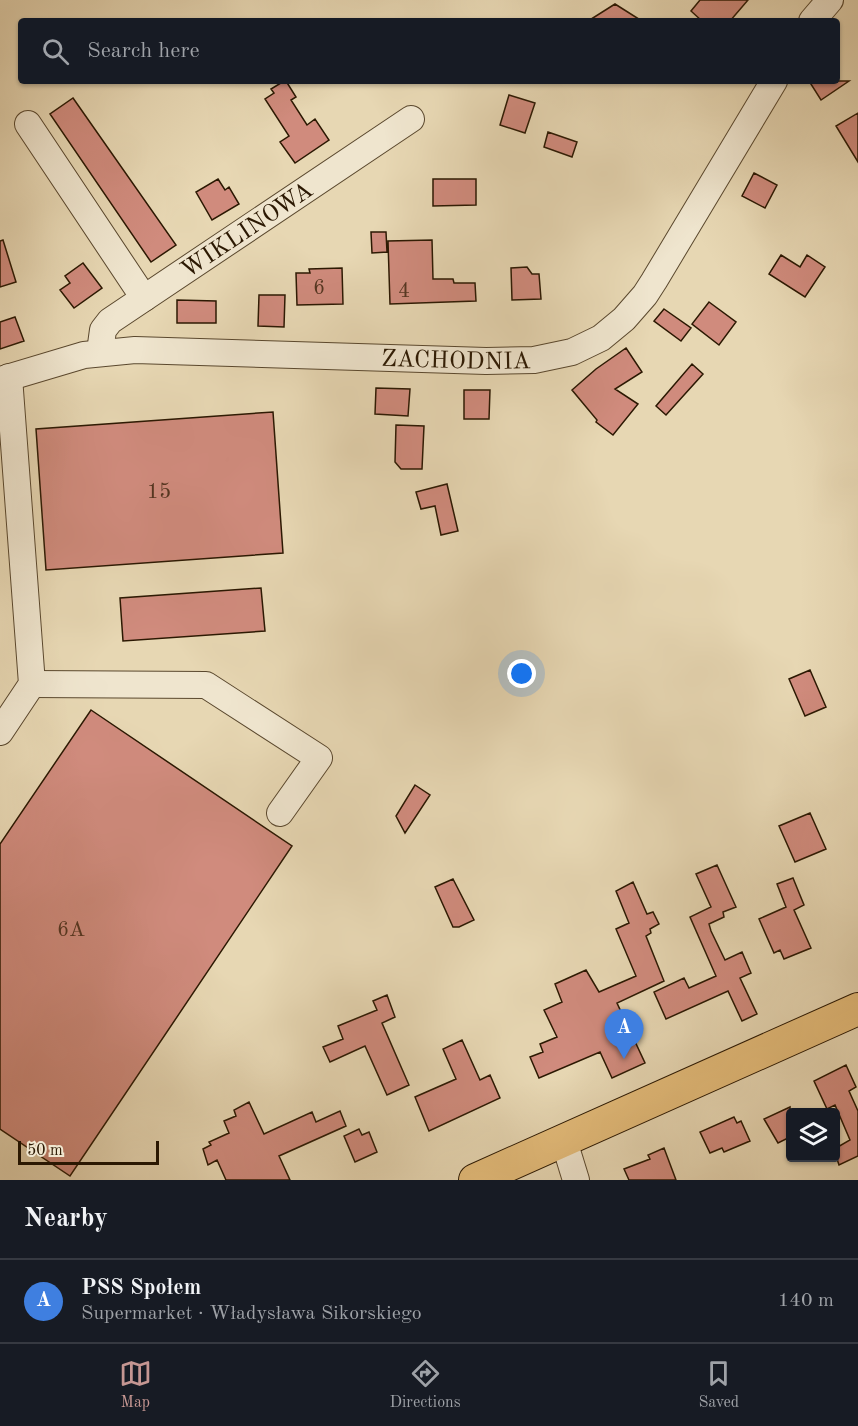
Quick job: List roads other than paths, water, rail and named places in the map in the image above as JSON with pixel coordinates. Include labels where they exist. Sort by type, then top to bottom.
[{"type":"main road","points":[[475,1180],[858,1009]]},
{"type":"street","points":[[815,18],[830,0]]},
{"type":"street","name":"ZACHODNIA","points":[[4,379],[69,358],[100,352],[153,349],[510,361],[534,360],[572,352],[613,330],[645,295],[772,84]]},
{"type":"street","name":"WIKLINOWA","points":[[100,352],[101,337],[106,325],[411,119]]},
{"type":"street","points":[[28,124],[144,298]]},
{"type":"street","points":[[0,732],[32,684],[4,379]]},
{"type":"street","points":[[32,684],[206,685],[319,758],[280,813]]},
{"type":"street","points":[[564,1141],[576,1180]]},
{"type":"place","name":"PSS Społem","points":[[624,1059]]}]
